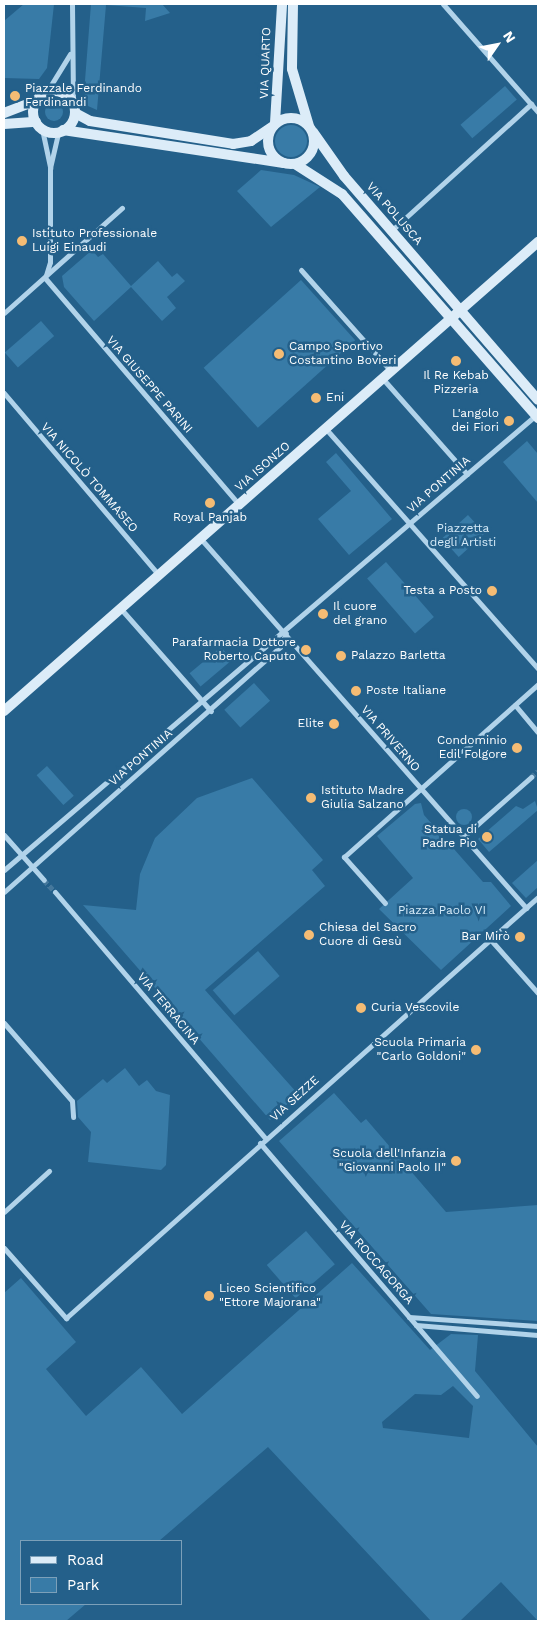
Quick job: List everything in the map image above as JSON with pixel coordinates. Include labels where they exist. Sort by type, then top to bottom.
[{"type":"street","points":[[50,168],[60,131],[74,108],[70,54],[72,4]]},
{"type":"street","name":"VIA QUARTO","points":[[274,124],[282,4]]},
{"type":"street","name":"VIA QUARTO","points":[[293,4],[292,69],[311,129]]},
{"type":"street","points":[[443,4],[538,112]]},
{"type":"street","points":[[4,112],[36,101],[46,93],[70,54]]},
{"type":"street","points":[[4,124],[39,125],[60,131],[295,164],[312,152],[311,129],[297,118],[274,124],[251,141],[233,144],[90,121],[58,92],[46,93]]},
{"type":"street","points":[[36,101],[39,125],[50,168],[50,262],[45,278]]},
{"type":"street","points":[[392,230],[531,104]]},
{"type":"street","points":[[274,124],[268,147],[284,163]]},
{"type":"street","name":"VIA POLUSCA","points":[[311,129],[392,230],[538,400]]},
{"type":"street","name":"VIA POLUSCA","points":[[295,164],[338,190],[537,415]]},
{"type":"street","points":[[5,310],[45,278],[122,208]]},
{"type":"street","name":"VIA ISONZO","points":[[4,711],[538,242]]},
{"type":"street","points":[[301,270],[392,371]]},
{"type":"street","name":"VIA GIUSEPPE PARINI","points":[[45,278],[239,504]]},
{"type":"street","points":[[382,379],[467,474]]},
{"type":"street","name":"VIA NICOLÒ TOMMASEO","points":[[4,394],[159,575]]},
{"type":"street","name":"VIA PONTINIA","points":[[4,870],[271,638],[286,633],[409,524],[537,415]]},
{"type":"street","points":[[326,429],[538,669]]},
{"type":"street","name":"VIA PRIVERNO","points":[[200,538],[286,633],[421,790],[526,908]]},
{"type":"street","points":[[121,608],[211,711]]},
{"type":"street","name":"VIA PONTINIA","points":[[4,892],[280,648],[286,633]]},
{"type":"street","points":[[385,903],[344,857],[538,684]]},
{"type":"street","points":[[515,705],[538,732]]},
{"type":"street","points":[[463,837],[531,777]]},
{"type":"street","points":[[4,835],[44,880]]},
{"type":"street","name":"VIA TERRACINA","points":[[55,892],[265,1138]]},
{"type":"street","name":"VIA SEZZE","points":[[4,1248],[66,1318],[265,1138],[538,897]]},
{"type":"street","points":[[490,939],[538,993]]},
{"type":"street","points":[[4,1023],[72,1101],[73,1117]]},
{"type":"street","name":"VIA ROCCAGORGA","points":[[260,1144],[477,1396]]},
{"type":"street","points":[[4,1212],[49,1171]]},
{"type":"street","points":[[409,1317],[538,1326]]},
{"type":"street","points":[[416,1326],[538,1335]]},
{"type":"green space","points":[[24,4],[54,4],[47,68],[39,79],[4,78],[4,21]]},
{"type":"green space","points":[[91,4],[162,4],[170,13],[145,21],[146,8],[106,5],[97,110],[88,106],[84,93]]},
{"type":"green space","points":[[505,86],[517,100],[472,138],[460,125]]},
{"type":"green space","points":[[50,103],[58,103],[63,108],[61,119],[50,121],[45,116],[45,108]]},
{"type":"green space","points":[[291,125],[302,130],[307,141],[302,152],[291,157],[280,152],[275,141],[280,130]]},
{"type":"green space","points":[[261,170],[294,175],[320,187],[271,227],[237,191]]},
{"type":"green space","points":[[92,250],[98,257],[103,254],[131,286],[158,261],[172,277],[177,273],[185,281],[167,297],[176,308],[162,321],[131,287],[94,321],[64,287],[62,276]]},
{"type":"green space","name":"Campo Sportivo Costantino Bovieri","points":[[301,280],[355,340],[258,428],[204,368]]},
{"type":"green space","points":[[41,321],[54,336],[18,368],[5,352]]},
{"type":"green space","points":[[527,441],[538,454],[538,503],[503,462]]},
{"type":"green space","points":[[336,453],[392,519],[349,555],[318,519],[351,491],[326,462]]},
{"type":"green space","name":"Piazzetta degli Artisti","points":[[468,515],[485,534],[459,557],[442,538]]},
{"type":"green space","points":[[386,562],[434,617],[415,633],[367,578]]},
{"type":"green space","points":[[221,647],[232,660],[201,686],[190,673]]},
{"type":"green space","points":[[254,683],[270,701],[240,728],[224,710]]},
{"type":"green space","points":[[47,766],[74,796],[63,805],[37,775]]},
{"type":"green space","points":[[252,778],[323,860],[312,870],[325,886],[205,990],[298,1094],[270,1120],[83,905],[136,910],[140,874],[155,838],[197,798]]},
{"type":"green space","points":[[535,801],[538,810],[489,852],[478,839],[516,806],[523,809]]},
{"type":"green space","name":"Piazza Paolo VI","points":[[421,803],[424,815],[483,882],[491,882],[511,906],[441,970],[379,909],[413,878],[377,836],[415,804]]},
{"type":"green space","points":[[464,809],[470,811],[472,817],[470,823],[464,825],[458,823],[456,817],[458,811]]},
{"type":"green space","points":[[538,860],[538,887],[526,898],[512,883]]},
{"type":"green space","points":[[258,951],[280,976],[234,1015],[213,990]]},
{"type":"green space","points":[[125,1068],[139,1086],[147,1080],[156,1091],[170,1095],[166,1165],[161,1170],[88,1162],[91,1132],[78,1117],[77,1101],[103,1079],[107,1083]]},
{"type":"green space","points":[[334,1093],[361,1123],[366,1119],[446,1212],[538,1205],[538,1321],[431,1314],[279,1141]]},
{"type":"green space","points":[[306,1231],[335,1264],[296,1298],[267,1265]]},
{"type":"green space","points":[[352,1263],[430,1350],[451,1334],[478,1335],[475,1371],[538,1447],[538,1621],[501,1582],[460,1621],[431,1621],[268,1447],[160,1540],[20,1540],[20,1605],[85,1605],[66,1621],[4,1621],[4,1293],[21,1278],[76,1342],[46,1369],[86,1416],[141,1367],[182,1414]],"holes":[[[453,1386],[473,1406],[469,1438],[383,1428],[382,1422],[415,1394],[441,1395]]]},
{"type":"tunnel","points":[[531,777],[538,771]]},
{"type":"tunnel","points":[[44,880],[55,892]]},
{"type":"place","name":"Piazzale Ferdinando Ferdinandi","points":[[15,96]]},
{"type":"place","name":"Istituto Professionale Luigi Einaudi","points":[[22,241]]},
{"type":"place","name":"Campo Sportivo Costantino Bovieri","points":[[279,354]]},
{"type":"place","name":"Il Re Kebab Pizzeria","points":[[456,361]]},
{"type":"place","name":"Eni","points":[[316,398]]},
{"type":"place","name":"L'angolo dei Fiori","points":[[509,421]]},
{"type":"place","name":"Royal Panjab","points":[[210,503]]},
{"type":"place","name":"Testa a Posto","points":[[492,591]]},
{"type":"place","name":"Il cuore del grano","points":[[323,614]]},
{"type":"place","name":"Parafarmacia Dottore Roberto Caputo","points":[[306,650]]},
{"type":"place","name":"Palazzo Barletta","points":[[341,656]]},
{"type":"place","name":"Poste Italiane","points":[[356,691]]},
{"type":"place","name":"Elite","points":[[334,724]]},
{"type":"place","name":"Condominio Edil Folgore","points":[[517,748]]},
{"type":"place","name":"Istituto Madre Giulia Salzano","points":[[311,798]]},
{"type":"place","name":"Statua di Padre Pio","points":[[487,837]]},
{"type":"place","name":"Chiesa del Sacro Cuore di Gesù","points":[[309,935]]},
{"type":"place","name":"Bar Mirò","points":[[520,937]]},
{"type":"place","name":"Curia Vescovile","points":[[361,1008]]},
{"type":"place","name":"Scuola Primaria \"Carlo Goldoni\"","points":[[476,1050]]},
{"type":"place","name":"Scuola dell'Infanzia \"Giovanni Paolo II\"","points":[[456,1161]]},
{"type":"place","name":"Liceo Scientifico \"Ettore Majorana\"","points":[[209,1296]]}]
